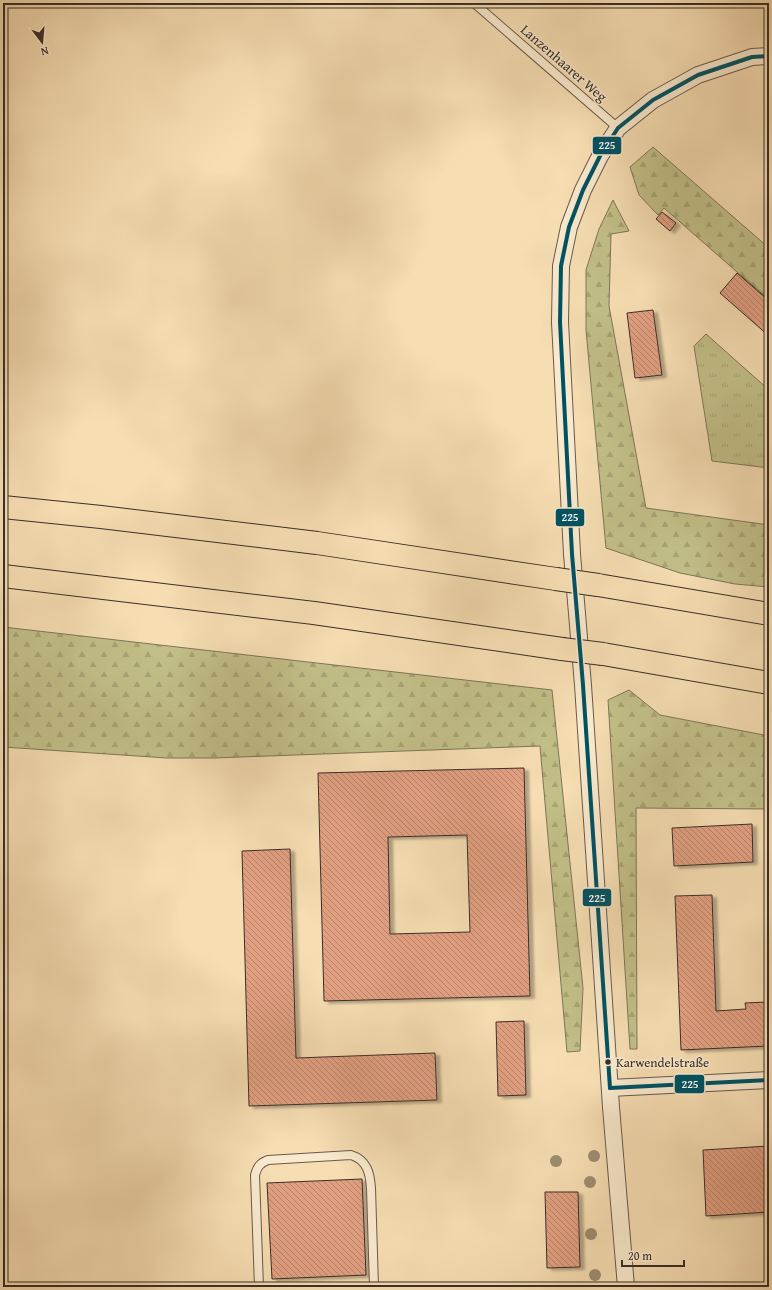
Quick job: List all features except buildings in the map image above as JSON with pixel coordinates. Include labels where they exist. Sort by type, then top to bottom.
[{"type":"highway","points":[[3,507],[101,517],[309,542],[556,579],[769,614]]},
{"type":"highway","points":[[3,576],[314,613],[603,654],[769,683]]},
{"type":"street","points":[[626,1287],[610,1088],[583,685],[572,554],[560,322],[561,266],[569,227],[583,190],[600,156],[618,128],[652,100],[698,75],[752,57],[769,56]]},
{"type":"street","points":[[610,1088],[769,1080]]},
{"type":"lane","name":"Lanzenhaarer Weg","points":[[474,3],[618,128]]},
{"type":"lane","points":[[259,1287],[255,1175],[258,1166],[262,1162],[268,1160],[351,1155],[363,1160],[369,1174],[371,1188],[374,1287]]},
{"type":"green space","points":[[653,147],[769,248],[769,300],[664,208],[658,215],[639,195],[630,167]]},
{"type":"green space","points":[[613,200],[629,231],[611,234],[609,306],[646,508],[769,525],[769,587],[735,584],[680,573],[606,548],[586,330],[586,270],[599,229]]},
{"type":"green space","points":[[706,334],[769,390],[769,468],[712,461],[694,346]]},
{"type":"green space","points":[[3,627],[552,690],[583,988],[580,1051],[567,1052],[540,746],[214,758],[167,758],[3,747]]},
{"type":"green space","points":[[629,690],[660,715],[769,736],[769,809],[636,808],[637,1049],[630,1049],[608,700]]},
{"type":"transit line","name":"225","points":[[610,1088],[583,685],[572,554],[560,322],[561,266],[569,227],[583,190],[600,156],[618,128],[653,100],[698,75],[752,57],[769,56]]},
{"type":"transit line","name":"225","points":[[610,1088],[769,1080]]},
{"type":"place","name":"Karwendelstraße","points":[[608,1062]]}]
